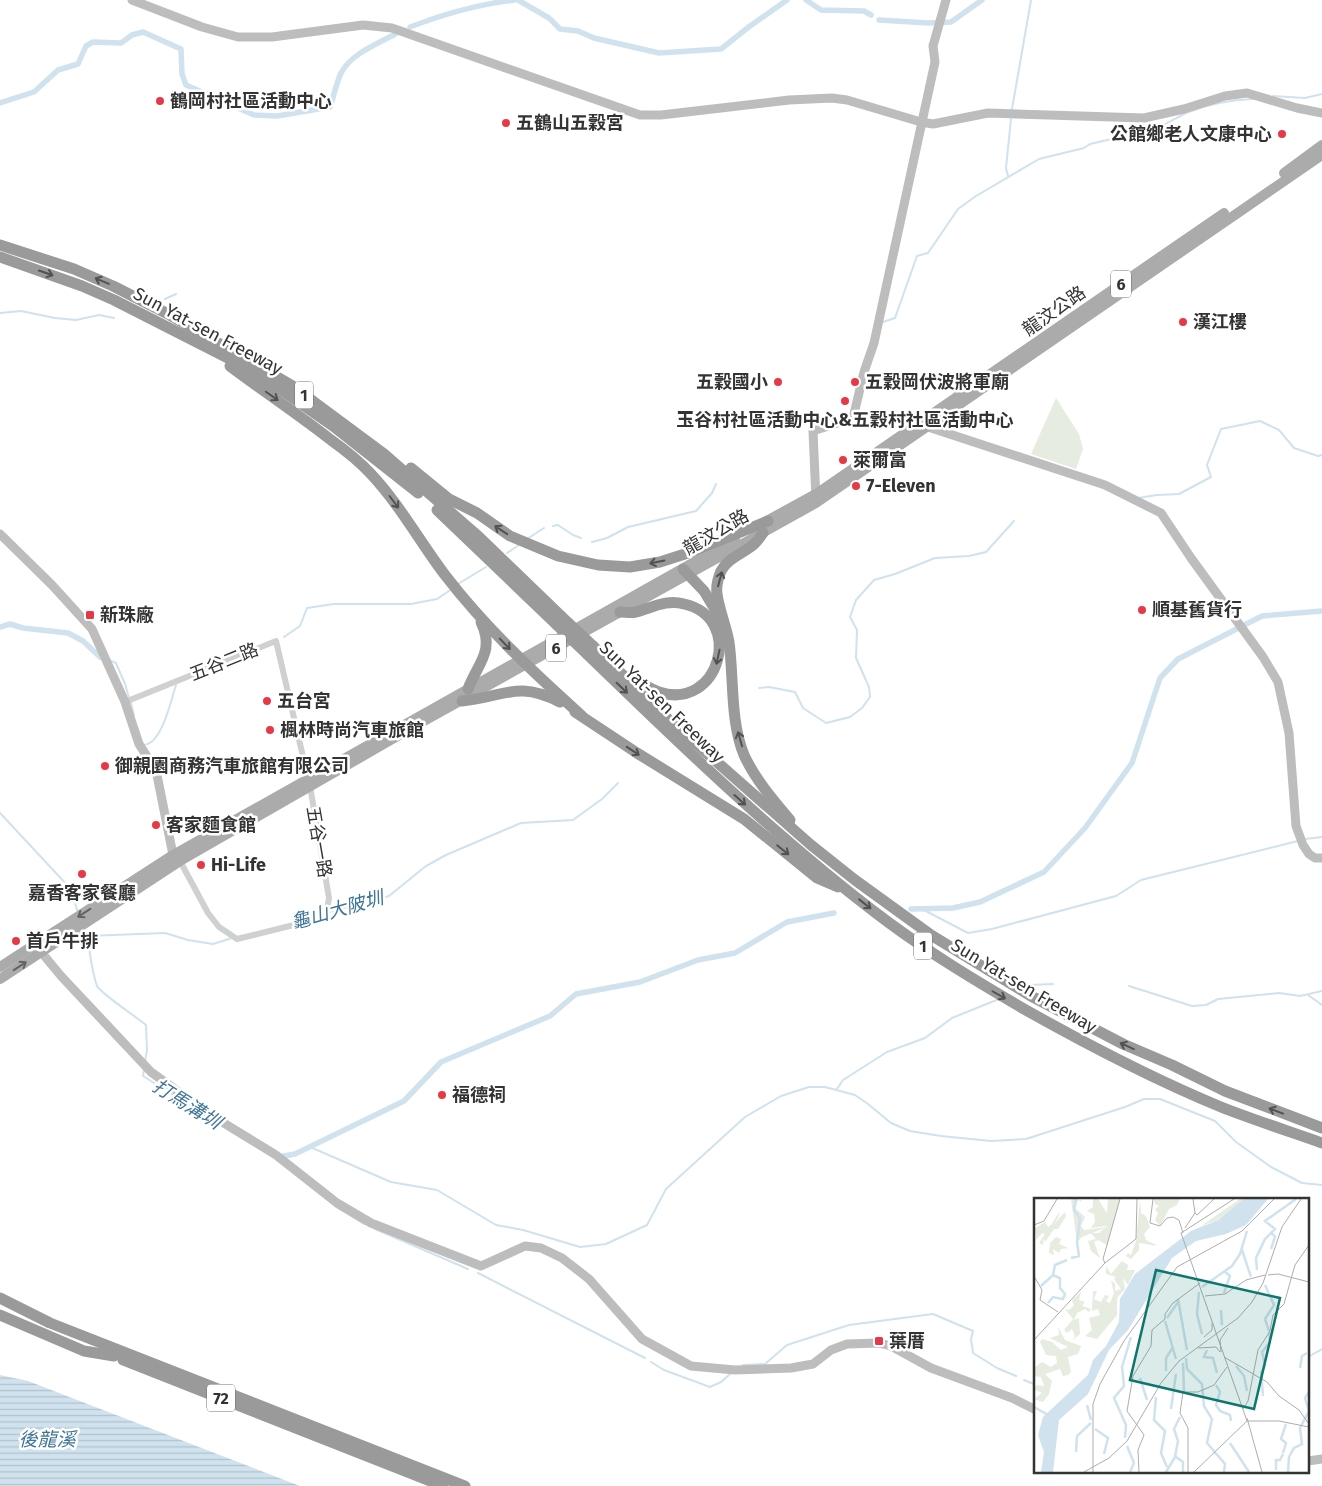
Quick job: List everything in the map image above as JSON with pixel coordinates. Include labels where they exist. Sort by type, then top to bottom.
[{"type":"highway","name":"Sun Yat-sen Freeway","points":[[0,245],[74,269],[113,286],[168,314],[292,385],[361,436],[479,537],[719,781],[767,824],[890,923],[977,982],[1072,1037],[1221,1107],[1322,1143]]},
{"type":"highway","name":"Sun Yat-sen Freeway","points":[[0,257],[68,281],[114,300],[230,359],[283,391],[334,426],[428,502],[559,620]]},
{"type":"highway","points":[[205,346],[312,425],[371,473],[478,616],[522,662],[582,716]]},
{"type":"highway","points":[[361,436],[395,456],[449,499],[477,514],[510,536],[558,556],[598,565],[630,567],[660,562],[691,552],[768,521]]},
{"type":"highway","points":[[763,533],[753,545],[727,562],[720,576],[717,593],[728,633],[737,731],[744,754],[758,780],[816,850]]},
{"type":"highway","points":[[686,572],[704,591],[728,633]]},
{"type":"highway","points":[[612,665],[631,675],[650,689],[660,693],[680,694],[691,691],[706,682],[714,670],[719,655],[720,642],[716,630],[705,614],[698,608],[673,602],[661,603],[635,612],[620,612]]},
{"type":"highway","points":[[468,689],[471,680],[483,661],[486,650],[486,638],[478,616]]},
{"type":"highway","name":"Sun Yat-sen Freeway","points":[[590,650],[612,665],[674,724],[816,850],[931,935],[1031,996],[1123,1044],[1172,1065],[1224,1091],[1322,1128]]},
{"type":"highway","points":[[462,701],[525,690],[549,696],[744,819],[817,878],[850,892]]},
{"type":"highway","points":[[0,1289],[54,1317],[128,1348],[151,1362]]},
{"type":"highway","name":"72","points":[[0,1298],[50,1323],[464,1486]]},
{"type":"highway","name":"72","points":[[0,1306],[47,1329],[443,1486]]},
{"type":"highway","points":[[0,1315],[84,1351],[114,1356]]},
{"type":"main road","name":"龍汶公路","points":[[38,948],[177,858],[468,689],[620,612],[686,572],[710,552],[816,498],[1051,337],[1322,146]]},
{"type":"main road","name":"龍汶公路","points":[[1153,266],[1322,155]]},
{"type":"main road","name":"龍汶公路","points":[[309,782],[462,701],[522,662],[686,572],[763,533],[783,516]]},
{"type":"main road","name":"6","points":[[0,967],[38,948]]},
{"type":"main road","name":"6","points":[[0,979],[38,948]]},
{"type":"street","points":[[132,0],[202,27],[238,37],[272,37],[363,25],[392,28],[640,115],[661,115],[789,100],[832,98],[848,100],[933,124],[988,113],[1144,118],[1184,109],[1225,96],[1247,93],[1297,108],[1322,113]]},
{"type":"street","points":[[816,498],[813,431],[853,418],[864,372],[874,343],[935,62],[933,46],[946,0]]},
{"type":"street","points":[[923,425],[1105,485],[1161,513],[1191,558],[1263,657],[1278,682],[1289,733],[1296,826],[1309,854],[1315,858],[1322,858]]},
{"type":"street","points":[[0,534],[52,585],[92,629],[127,701],[139,744],[157,775],[177,858]]},
{"type":"street","name":"五谷二路","points":[[127,701],[276,641],[309,782]]},
{"type":"street","name":"五谷一路","points":[[177,858],[208,913],[220,927],[237,939],[326,917],[329,898],[309,782]]},
{"type":"street","points":[[38,948],[151,1072],[209,1114],[287,1162],[337,1203],[371,1223],[481,1266],[525,1246],[541,1248],[562,1258],[589,1279],[642,1339],[691,1366],[735,1370],[791,1368],[812,1364],[831,1350],[847,1344],[879,1343],[891,1346],[931,1368],[1012,1398],[1034,1409]]},
{"type":"shaded area","points":[[1056,398],[1079,434],[1083,449],[1076,469],[1031,454]]},
{"type":"water","name":"後龍溪","points":[[0,1375],[28,1381],[300,1486],[0,1486]]},
{"type":"waterway","points":[[410,27],[462,10],[515,0]]},
{"type":"waterway","points":[[518,0],[549,18],[560,29],[578,31],[594,38],[659,53],[721,49],[787,0]]},
{"type":"waterway","points":[[806,0],[821,10],[864,11],[871,15]]},
{"type":"waterway","points":[[879,20],[928,23],[951,22],[982,0]]},
{"type":"waterway","points":[[1012,109],[1031,0]]},
{"type":"waterway","points":[[0,103],[34,92],[58,70],[78,64],[86,46],[93,42],[121,43],[132,35],[143,32],[181,49],[182,74],[186,85],[254,115],[277,116],[330,107],[339,77],[351,60],[395,34]]},
{"type":"waterway","points":[[1273,96],[1305,98],[1322,94]]},
{"type":"waterway","points":[[1150,130],[1202,107],[1228,101],[1253,99]]},
{"type":"waterway","points":[[1008,176],[1006,168],[1011,119]]},
{"type":"waterway","points":[[883,322],[895,318],[917,256],[928,253],[958,209],[976,196],[1039,159],[1084,148],[1090,144],[1142,132]]},
{"type":"waterway","points":[[165,299],[176,294]]},
{"type":"waterway","points":[[0,313],[21,311],[76,320],[99,315],[114,318]]},
{"type":"waterway","name":"龜山大陂圳","points":[[1138,498],[1179,494],[1211,477],[1207,465],[1221,429],[1260,421],[1279,430],[1294,448],[1318,456],[1322,455]]},
{"type":"waterway","points":[[592,542],[607,538],[628,527],[696,511],[712,493],[716,484]]},
{"type":"waterway","name":"龜山大陂圳","points":[[759,688],[769,687],[795,692],[803,708],[826,723],[850,717],[862,708],[870,697],[869,687],[856,658],[857,630],[850,617],[856,600],[874,580],[935,558],[969,556],[986,552],[1014,521]]},
{"type":"waterway","points":[[553,526],[558,525],[581,538]]},
{"type":"waterway","points":[[527,539],[544,528]]},
{"type":"waterway","points":[[507,553],[519,545]]},
{"type":"waterway","points":[[458,584],[486,567]]},
{"type":"waterway","points":[[284,637],[300,626],[307,608],[334,604],[411,604],[437,599],[452,589]]},
{"type":"waterway","points":[[911,909],[953,908],[980,902],[1044,872],[1085,828],[1132,763],[1160,678],[1178,659],[1262,616],[1322,611]]},
{"type":"waterway","points":[[0,627],[10,624],[23,628],[68,633],[83,641],[100,657]]},
{"type":"waterway","points":[[111,661],[116,663],[129,698]]},
{"type":"waterway","points":[[143,745],[150,743],[155,738],[165,721],[176,685]]},
{"type":"waterway","points":[[131,703],[134,715]]},
{"type":"waterway","name":"龜山大陂圳","points":[[329,912],[389,896],[426,866],[446,855],[521,823],[573,820],[602,799],[618,783]]},
{"type":"waterway","name":"打馬溝圳","points":[[0,813],[69,887],[78,912]]},
{"type":"waterway","points":[[1305,839],[1322,837]]},
{"type":"waterway","points":[[922,909],[968,933],[992,929],[1116,896],[1141,880],[1298,841]]},
{"type":"waterway","points":[[278,1157],[295,1154],[404,1101],[441,1062],[550,1016],[576,994],[640,982],[698,960],[735,953],[787,922],[834,913]]},
{"type":"waterway","name":"龜山大陂圳","points":[[297,921],[324,914]]},
{"type":"waterway","name":"打馬溝圳","points":[[84,928],[97,986],[112,1000],[146,1025],[147,1050],[145,1062]]},
{"type":"waterway","name":"龜山大陂圳","points":[[87,936],[165,933],[188,940],[213,944],[232,938]]},
{"type":"waterway","points":[[1026,987],[1053,984]]},
{"type":"waterway","points":[[1129,986],[1192,1006],[1206,1005],[1218,999],[1279,993],[1300,996],[1322,991]]},
{"type":"waterway","points":[[1308,995],[1322,1005]]},
{"type":"waterway","points":[[837,1089],[843,1080],[887,1052],[925,1038],[952,1018],[999,999]]},
{"type":"waterway","name":"打馬溝圳","points":[[144,1069],[143,1076],[190,1106]]},
{"type":"waterway","points":[[310,1147],[391,1182],[437,1190],[496,1225],[523,1230],[580,1247],[606,1244],[647,1225],[666,1189],[745,1117],[781,1096],[809,1087],[825,1087],[855,1095],[891,1123],[910,1131],[991,1141],[1026,1139],[1144,1099],[1160,1099],[1215,1121],[1236,1142],[1271,1167],[1302,1183],[1322,1185]]},
{"type":"waterway","points":[[338,1208],[364,1224]]},
{"type":"waterway","points":[[375,1229],[468,1269]]},
{"type":"waterway","points":[[478,1273],[645,1358]]},
{"type":"waterway","points":[[743,1365],[765,1364],[787,1345],[849,1325],[933,1314],[973,1331],[971,1339],[973,1353],[997,1368],[1016,1376]]},
{"type":"waterway","points":[[1310,1356],[1322,1349]]},
{"type":"waterway","points":[[651,1362],[664,1370],[710,1387],[721,1382],[730,1374]]},
{"type":"waterway","points":[[1024,1380],[1034,1384]]},
{"type":"place","name":"鶴岡村社區活動中心","points":[[160,101]]},
{"type":"place","name":"五鶴山五穀宮","points":[[506,123]]},
{"type":"place","name":"公館鄉老人文康中心","points":[[1282,134]]},
{"type":"place","name":"漢江樓","points":[[1183,322]]},
{"type":"place","name":"五穀國小","points":[[778,382]]},
{"type":"place","name":"五穀岡伏波將軍廟","points":[[855,382]]},
{"type":"place","name":"玉谷村社區活動中心&五穀村社區活動中心","points":[[845,401]]},
{"type":"place","name":"萊爾富","points":[[843,460]]},
{"type":"place","name":"7-Eleven","points":[[856,486]]},
{"type":"place","name":"順基舊貨行","points":[[1142,610]]},
{"type":"place","name":"新珠廠","points":[[90,615]]},
{"type":"place","name":"五台宮","points":[[267,701]]},
{"type":"place","name":"楓林時尚汽車旅館","points":[[270,730]]},
{"type":"place","name":"御親園商務汽車旅館有限公司","points":[[105,766]]},
{"type":"place","name":"客家麵食館","points":[[156,825]]},
{"type":"place","name":"Hi-Life","points":[[201,865]]},
{"type":"place","name":"嘉香客家餐廳","points":[[82,874]]},
{"type":"place","name":"首戶牛排","points":[[16,941]]},
{"type":"place","name":"福德祠","points":[[442,1095]]},
{"type":"place","name":"葉厝","points":[[879,1341]]}]
